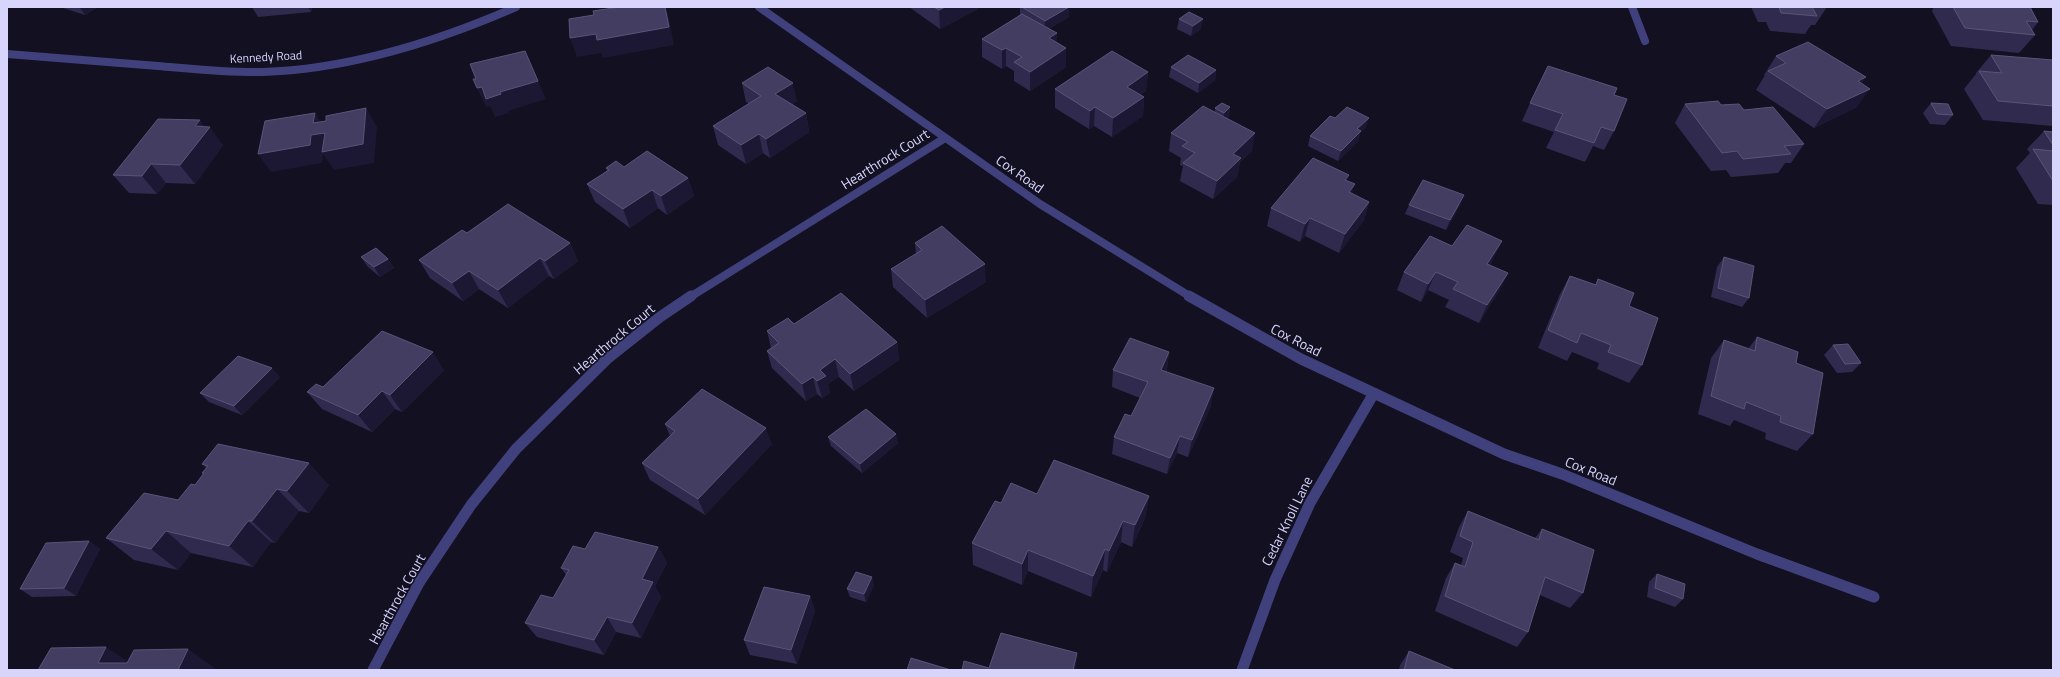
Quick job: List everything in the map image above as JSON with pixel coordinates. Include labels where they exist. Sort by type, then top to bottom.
[{"type":"street","name":"Kennedy Road","points":[[7,54],[232,72],[279,71],[346,62],[395,52],[478,25],[516,7]]},
{"type":"street","name":"Cox Road","points":[[759,7],[1040,204],[1126,259],[1229,320],[1301,359],[1504,454],[1562,474],[1757,554],[1874,597]]},
{"type":"street","points":[[1632,7],[1644,41]]},
{"type":"street","name":"Hearthrock Court","points":[[373,670],[419,583],[471,505],[516,450],[607,359],[660,318],[728,272],[945,138]]},
{"type":"street","name":"Cedar Knoll Lane","points":[[1242,670],[1275,580],[1310,503],[1374,393]]},
{"type":"building","points":[[620,7],[665,7],[669,27],[597,40],[596,34],[570,38],[569,19],[594,15],[593,11]]},
{"type":"building","points":[[934,7],[945,7],[939,10]]},
{"type":"building","points":[[1022,7],[1069,7],[1045,21]]},
{"type":"building","points":[[1779,7],[1812,7],[1817,16],[1781,13]]},
{"type":"building","points":[[1953,7],[2030,7],[2038,22],[2026,21],[2035,35],[1965,28]]},
{"type":"building","points":[[1189,12],[1203,19],[1193,26],[1179,19]]},
{"type":"building","points":[[1022,14],[1057,33],[1049,38],[1066,48],[1030,72],[1014,62],[1022,57],[1006,48],[1002,50],[982,39]]},
{"type":"building","points":[[1808,42],[1866,77],[1858,81],[1870,89],[1827,109],[1768,71],[1786,63],[1776,56]]},
{"type":"building","points":[[525,51],[538,81],[500,92],[501,94],[486,99],[482,87],[477,88],[473,79],[476,79],[470,64]]},
{"type":"building","points":[[1112,51],[1148,72],[1127,87],[1144,97],[1113,118],[1095,107],[1090,111],[1055,89]]},
{"type":"building","points":[[1188,55],[1216,70],[1199,83],[1171,67]]},
{"type":"building","points":[[1991,55],[2053,60],[2053,106],[1998,101],[1979,71],[2002,73]]},
{"type":"building","points":[[1548,66],[1617,88],[1614,95],[1627,99],[1614,131],[1601,127],[1594,143],[1555,130],[1563,114],[1530,103]]},
{"type":"building","points":[[768,67],[793,83],[775,94],[806,113],[766,139],[759,134],[741,145],[713,126],[761,96],[742,83]]},
{"type":"building","points":[[1718,101],[1721,105],[1739,104],[1744,110],[1773,107],[1804,144],[1784,146],[1791,154],[1743,159],[1737,151],[1722,153],[1685,104]]},
{"type":"building","points":[[1222,103],[1230,107],[1224,113],[1215,108]]},
{"type":"building","points":[[1931,103],[1948,104],[1953,115],[1937,114]]},
{"type":"building","points":[[1203,106],[1255,133],[1233,154],[1241,158],[1217,181],[1183,163],[1195,153],[1182,146],[1188,142],[1171,133]]},
{"type":"building","points":[[1347,107],[1369,118],[1357,129],[1361,131],[1341,151],[1310,136],[1330,116],[1335,118]]},
{"type":"building","points":[[366,108],[363,144],[322,152],[325,133],[311,135],[310,145],[258,154],[265,121],[315,113],[313,123],[326,121],[326,116]]},
{"type":"building","points":[[158,119],[200,120],[195,126],[210,127],[180,165],[151,164],[142,176],[113,175]]},
{"type":"building","points":[[2044,131],[2053,132],[2053,145]]},
{"type":"building","points":[[2033,149],[2053,151],[2053,181]]},
{"type":"building","points":[[647,151],[688,178],[661,196],[652,190],[623,209],[587,184],[609,170],[606,168],[616,161],[624,167]]},
{"type":"building","points":[[1313,158],[1349,175],[1345,180],[1355,184],[1349,192],[1369,202],[1345,234],[1310,218],[1305,224],[1271,208]]},
{"type":"building","points":[[1423,180],[1464,195],[1450,220],[1409,205]]},
{"type":"building","points":[[508,204],[570,243],[545,261],[540,258],[498,290],[469,271],[452,283],[419,260],[462,230],[467,233]]},
{"type":"building","points":[[1467,225],[1502,241],[1487,264],[1508,273],[1487,305],[1453,289],[1458,282],[1436,272],[1428,284],[1404,272],[1430,236],[1452,246]]},
{"type":"building","points":[[942,226],[985,264],[925,300],[891,269],[922,250],[915,243]]},
{"type":"building","points":[[376,248],[388,259],[374,267],[361,257]]},
{"type":"building","points":[[1724,257],[1754,266],[1749,298],[1718,288]]},
{"type":"building","points":[[1570,276],[1596,285],[1598,279],[1634,293],[1629,306],[1658,318],[1642,365],[1608,352],[1611,345],[1581,333],[1577,343],[1548,330]]},
{"type":"building","points":[[841,293],[897,342],[850,374],[835,359],[820,370],[826,376],[817,381],[813,377],[802,384],[767,351],[779,343],[767,331],[788,318],[794,324]]},
{"type":"building","points":[[382,331],[433,352],[390,395],[382,391],[358,415],[307,392],[316,384],[323,387]]},
{"type":"building","points":[[1757,337],[1798,352],[1796,363],[1823,373],[1813,434],[1780,422],[1781,416],[1746,402],[1744,409],[1711,396],[1724,340],[1755,351]]},
{"type":"building","points":[[1130,338],[1169,352],[1161,370],[1214,388],[1192,440],[1180,436],[1170,458],[1114,437],[1125,414],[1131,416],[1148,382],[1113,370]]},
{"type":"building","points":[[1848,344],[1861,363],[1845,364],[1833,345]]},
{"type":"building","points":[[238,356],[272,368],[234,406],[200,393]]},
{"type":"building","points":[[702,389],[766,428],[698,499],[642,463],[675,431],[665,424]]},
{"type":"building","points":[[866,409],[896,434],[860,464],[828,437]]},
{"type":"building","points":[[218,444],[309,463],[287,491],[277,489],[252,521],[248,521],[229,546],[166,531],[151,549],[106,538],[144,493],[178,500],[191,484],[195,485],[204,473],[202,473],[208,466],[202,464]]},
{"type":"building","points":[[1054,460],[1149,496],[1135,525],[1123,521],[1109,551],[1105,549],[1093,576],[1028,550],[1022,564],[972,543],[995,501],[1001,503],[1011,483],[1037,494]]},
{"type":"building","points":[[1468,511],[1539,540],[1542,529],[1594,550],[1583,593],[1545,577],[1528,632],[1445,596],[1455,563],[1465,567],[1473,542],[1460,536]]},
{"type":"building","points":[[595,532],[658,547],[642,579],[653,582],[632,623],[607,617],[594,640],[525,623],[541,595],[553,598],[569,570],[561,568],[573,546],[585,549]]},
{"type":"building","points":[[89,541],[64,588],[20,589],[46,543]]},
{"type":"building","points":[[856,572],[872,577],[864,594],[847,589]]},
{"type":"building","points":[[1657,574],[1685,584],[1683,599],[1655,588]]},
{"type":"building","points":[[764,587],[810,596],[791,650],[744,640]]},
{"type":"building","points":[[1001,633],[1077,653],[1073,670],[962,670],[964,661],[989,668]]},
{"type":"building","points":[[106,647],[98,663],[127,663],[134,650],[188,649],[178,670],[38,670],[51,648]]},
{"type":"building","points":[[1409,651],[1455,670],[1404,670]]},
{"type":"building","points":[[911,658],[951,670],[907,670]]}]
